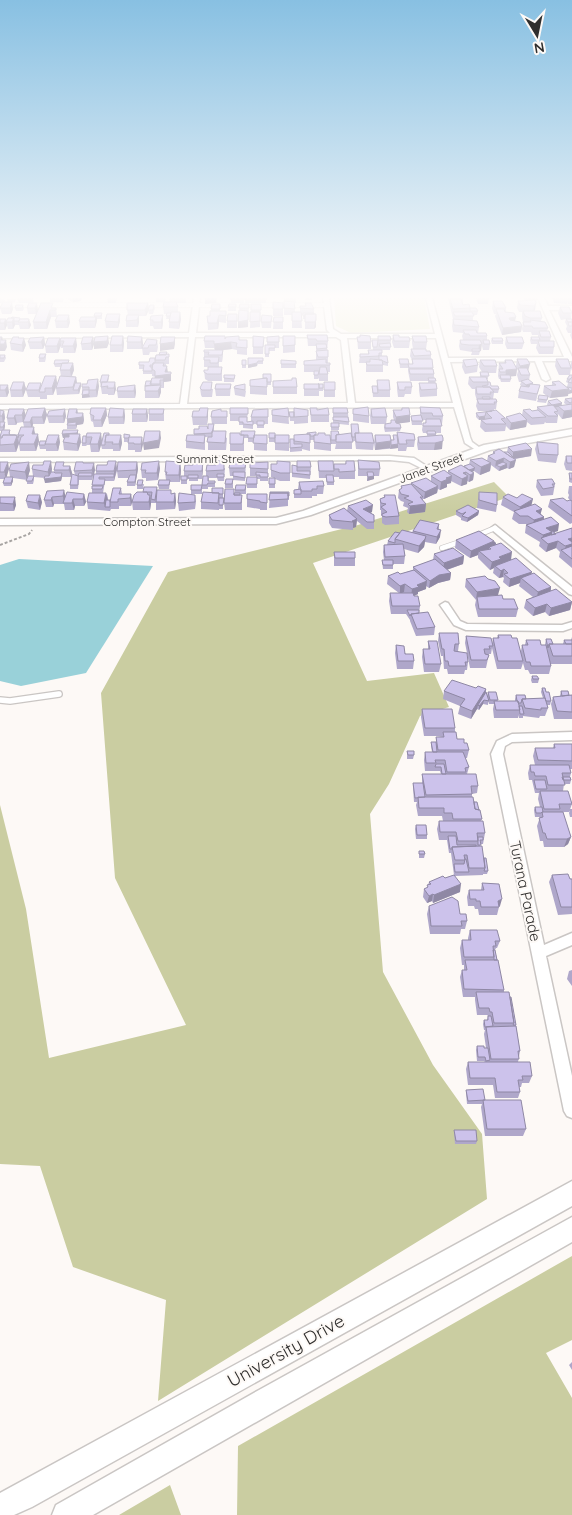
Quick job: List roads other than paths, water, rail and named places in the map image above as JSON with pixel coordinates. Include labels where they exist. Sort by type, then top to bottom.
[{"type":"main road","name":"University Drive","points":[[0,1508],[40,1488],[572,1194]]},
{"type":"main road","name":"University Drive","points":[[66,1515],[268,1399],[572,1229]]},
{"type":"street","points":[[183,406],[188,369]]},
{"type":"street","points":[[348,369],[352,405]]},
{"type":"street","points":[[448,369],[467,440],[479,450]]},
{"type":"street","points":[[542,369],[546,379]]},
{"type":"street","points":[[0,407],[458,405]]},
{"type":"street","name":"Janet Street","points":[[293,518],[479,450],[572,432]]},
{"type":"street","name":"Summit Street","points":[[0,460],[390,458],[411,460],[427,469]]},
{"type":"street","name":"Compton Street","points":[[0,522],[257,522],[293,518]]},
{"type":"street","points":[[495,528],[572,592]]},
{"type":"street","points":[[445,605],[457,623],[466,626],[563,628],[572,625]]},
{"type":"street","name":"Turana Parade","points":[[572,736],[512,738],[503,741],[498,746],[497,754],[572,1111]]},
{"type":"street","points":[[538,954],[572,940]]},
{"type":"lane","points":[[472,537],[495,528]]},
{"type":"lane","points":[[442,548],[465,540]]},
{"type":"lane","points":[[0,700],[10,701],[59,694]]},
{"type":"water","points":[[19,559],[153,566],[86,673],[21,686],[0,681],[0,565]]}]
